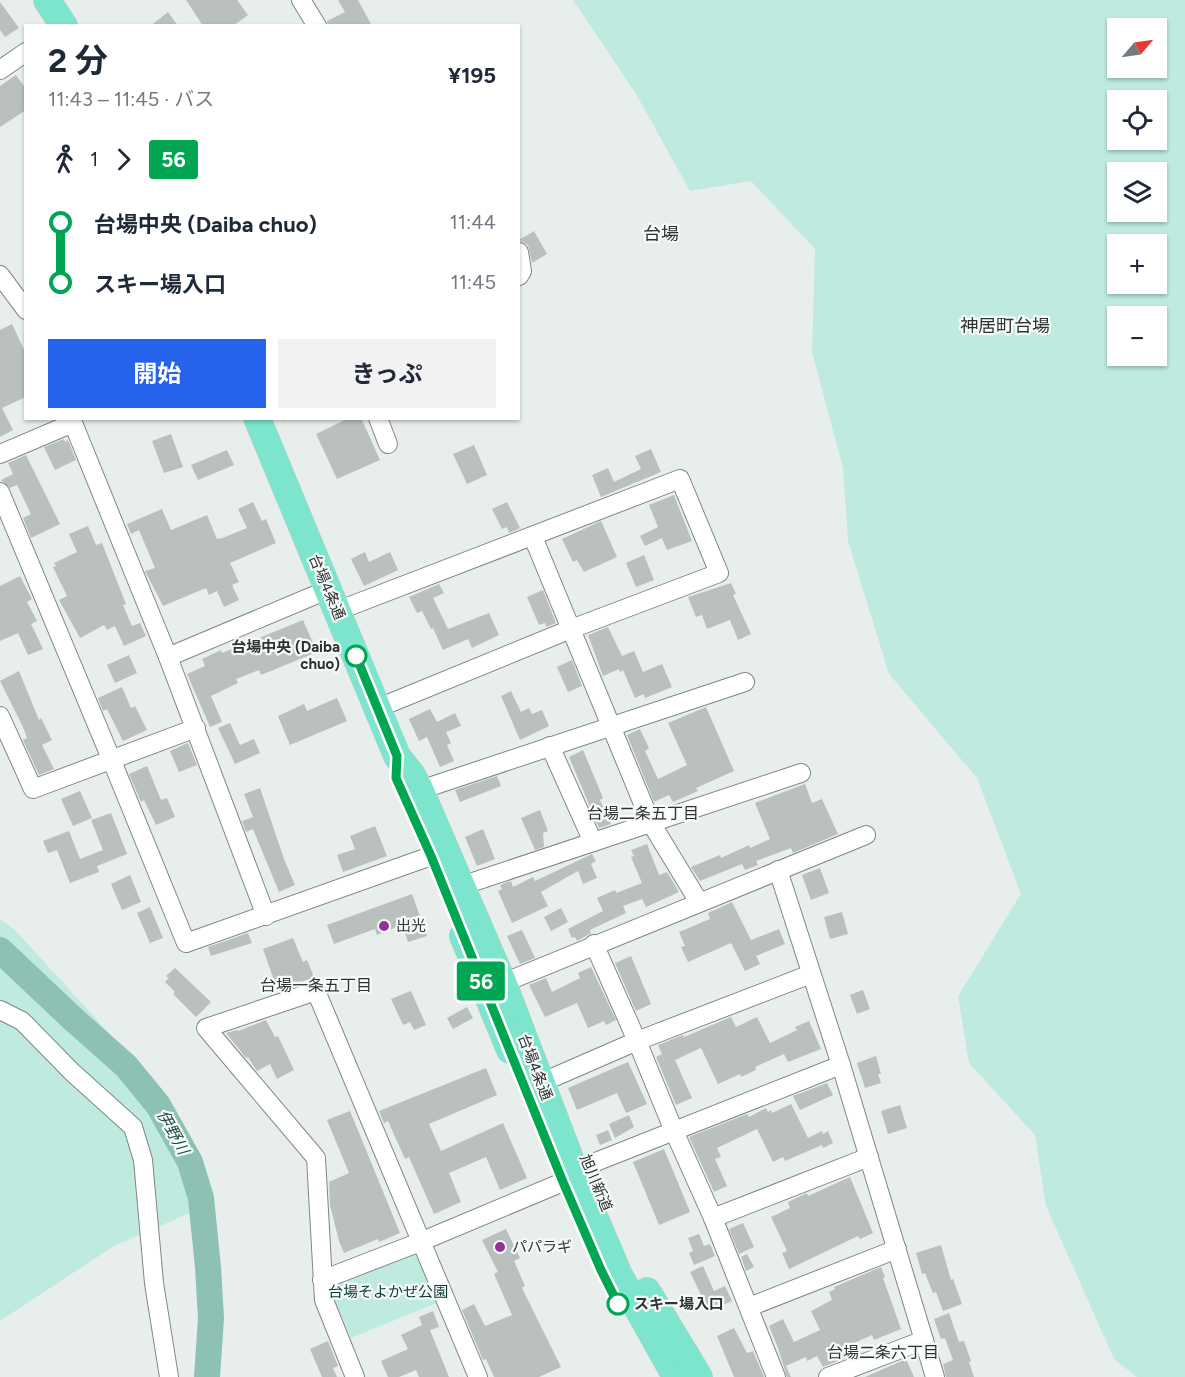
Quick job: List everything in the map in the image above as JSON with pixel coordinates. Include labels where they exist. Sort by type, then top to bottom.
[{"type":"highway","points":[[47,0],[62,24]]},
{"type":"highway","name":"台場4条通","points":[[258,420],[397,756],[420,790],[503,983],[576,1174],[601,1270],[639,1346],[658,1377]]},
{"type":"highway","name":"台場4条通","points":[[397,756],[396,778],[431,856],[620,1275],[676,1377]]},
{"type":"highway","name":"旭川新道","points":[[503,983],[552,1078],[576,1174],[699,1377]]},
{"type":"street","points":[[302,0],[316,24]]},
{"type":"street","points":[[0,70],[24,53]]},
{"type":"street","points":[[520,258],[522,271],[520,274]]},
{"type":"street","points":[[0,275],[24,307]]},
{"type":"street","points":[[379,420],[388,444]]},
{"type":"street","points":[[0,454],[72,421],[196,728],[266,916]]},
{"type":"street","points":[[168,657],[332,600],[533,537],[680,479],[719,573],[378,708]]},
{"type":"street","points":[[0,492],[186,943],[431,856]]},
{"type":"street","points":[[533,537],[651,823],[699,902]]},
{"type":"street","points":[[420,790],[609,725],[745,682]]},
{"type":"street","points":[[0,716],[33,789],[196,728]]},
{"type":"street","points":[[550,746],[593,842]]},
{"type":"street","points":[[461,886],[801,773]]},
{"type":"street","points":[[503,983],[866,834]]},
{"type":"street","points":[[778,870],[841,1065],[935,1377]]},
{"type":"street","points":[[594,944],[713,1218],[776,1377]]},
{"type":"street","points":[[552,1078],[637,1041],[811,974]]},
{"type":"street","points":[[355,1377],[324,1300],[315,1158],[206,1028],[316,991],[477,1377]]},
{"type":"street","points":[[0,1010],[22,1021],[133,1127],[143,1160],[154,1283],[169,1377]]},
{"type":"street","points":[[322,1280],[420,1242],[674,1131],[841,1065]]},
{"type":"street","points":[[713,1218],[869,1157]]},
{"type":"street","points":[[749,1307],[897,1249]]},
{"type":"street","points":[[828,1377],[924,1340]]},
{"type":"green space","points":[[573,0],[1185,0],[1185,1377],[1137,1377],[1114,1359],[1046,1206],[1035,1135],[969,1063],[958,996],[1021,894],[977,778],[889,674],[848,541],[843,468],[812,352],[815,249],[751,181],[690,191],[636,94]]},
{"type":"green space","points":[[0,919],[15,930],[149,1077],[198,1166],[206,1206],[114,1246],[0,1321]]},
{"type":"green space","name":"台場そよかぜ公園","points":[[412,1250],[419,1255],[439,1302],[351,1338],[334,1299],[331,1283]]},
{"type":"building","points":[[186,0],[237,0],[248,15],[236,24],[202,24]]},
{"type":"building","points":[[338,0],[358,0],[371,24],[328,24],[327,21],[345,12]]},
{"type":"building","points":[[0,2],[19,28],[5,37],[0,30]]},
{"type":"building","points":[[168,12],[177,24],[153,24]]},
{"type":"building","points":[[16,75],[24,86],[24,111],[0,127],[0,86]]},
{"type":"building","points":[[534,231],[547,254],[532,263],[528,245],[520,239]]},
{"type":"building","points":[[12,324],[24,350],[24,398],[2,408],[13,430],[0,437],[0,330]]},
{"type":"building","points":[[345,420],[362,420],[380,460],[337,479],[316,434]]},
{"type":"building","points":[[171,434],[183,467],[164,473],[152,441]]},
{"type":"building","points":[[64,439],[65,442],[68,440],[76,460],[55,470],[44,447]]},
{"type":"building","points":[[474,445],[487,475],[467,484],[453,454]]},
{"type":"building","points":[[651,449],[661,472],[601,497],[592,475],[608,468],[614,482],[641,469],[635,456]]},
{"type":"building","points":[[227,450],[234,465],[198,480],[191,465]]},
{"type":"building","points":[[26,455],[60,524],[31,538],[23,518],[31,514],[17,485],[10,488],[1,480],[13,474],[8,463]]},
{"type":"building","points":[[674,495],[692,541],[667,550],[662,538],[645,546],[640,536],[658,527],[649,505]]},
{"type":"building","points":[[253,502],[262,521],[266,519],[276,543],[230,563],[239,582],[232,585],[239,600],[224,607],[217,591],[209,595],[206,588],[163,606],[145,571],[155,568],[139,530],[131,534],[127,524],[162,509],[171,530],[207,515],[217,539],[220,539],[247,528],[238,509]]},
{"type":"building","points":[[507,502],[520,528],[509,533],[507,527],[502,529],[492,509]]},
{"type":"building","points":[[601,521],[617,557],[584,572],[577,560],[573,562],[562,539]]},
{"type":"building","points":[[88,526],[96,545],[102,543],[126,604],[123,605],[132,626],[140,623],[146,636],[124,646],[115,626],[107,630],[104,625],[80,638],[59,600],[67,596],[53,567],[56,566],[54,563],[77,552],[69,534]]},
{"type":"building","points":[[365,552],[369,562],[390,552],[398,570],[364,586],[351,559]]},
{"type":"building","points":[[644,555],[654,580],[636,587],[626,563]]},
{"type":"building","points":[[20,576],[32,599],[27,602],[37,621],[31,624],[43,649],[28,655],[18,633],[0,641],[0,586]]},
{"type":"building","points":[[731,583],[736,594],[733,595],[751,634],[738,640],[730,620],[707,629],[702,615],[696,617],[688,597]]},
{"type":"building","points":[[439,584],[444,593],[433,598],[448,629],[489,613],[499,635],[472,648],[468,639],[443,650],[433,628],[431,629],[422,611],[417,613],[409,597]]},
{"type":"building","points":[[543,590],[556,623],[546,627],[545,623],[539,625],[527,597]]},
{"type":"building","points":[[303,620],[317,652],[261,675],[259,670],[236,679],[238,683],[211,696],[222,722],[210,727],[187,674],[205,666],[202,659],[221,650],[222,653]]},
{"type":"building","points":[[608,627],[622,656],[634,651],[643,672],[662,664],[672,687],[645,698],[644,694],[635,698],[623,670],[620,672],[619,669],[603,676],[588,635]]},
{"type":"building","points":[[129,655],[137,673],[115,683],[107,665]]},
{"type":"building","points":[[572,660],[582,686],[568,692],[557,667]]},
{"type":"building","points":[[19,671],[39,720],[41,718],[52,740],[42,745],[54,769],[39,775],[23,740],[27,738],[23,727],[0,681]]},
{"type":"building","points":[[122,687],[131,708],[135,706],[147,730],[123,741],[107,709],[103,711],[98,698]]},
{"type":"building","points":[[511,691],[521,712],[529,708],[532,714],[542,710],[549,726],[520,740],[501,696]]},
{"type":"building","points":[[337,698],[347,721],[290,745],[278,716],[304,704],[307,711]]},
{"type":"building","points":[[706,707],[734,771],[696,788],[698,791],[673,802],[669,795],[654,802],[627,735],[640,729],[649,748],[645,751],[658,779],[687,765],[668,723]]},
{"type":"building","points":[[430,709],[437,722],[455,713],[461,726],[446,732],[451,743],[447,745],[454,761],[440,767],[427,737],[419,741],[409,719]]},
{"type":"building","points":[[230,723],[240,745],[254,739],[260,753],[235,764],[218,728]]},
{"type":"building","points":[[188,743],[197,765],[179,772],[170,751]]},
{"type":"building","points":[[583,750],[611,824],[599,828],[569,757]]},
{"type":"building","points":[[147,766],[161,800],[167,798],[175,817],[156,825],[144,800],[141,802],[129,774]]},
{"type":"building","points":[[497,776],[501,786],[460,802],[455,790]]},
{"type":"building","points":[[805,784],[812,803],[822,799],[838,834],[793,853],[791,848],[756,861],[758,865],[745,870],[742,864],[700,881],[691,867],[720,855],[721,858],[749,845],[750,848],[770,839],[755,803]]},
{"type":"building","points":[[260,788],[295,885],[279,892],[253,829],[246,832],[242,821],[253,817],[244,794]]},
{"type":"building","points":[[80,791],[92,818],[73,826],[61,799]]},
{"type":"building","points":[[540,810],[548,831],[543,833],[544,847],[535,850],[521,818]]},
{"type":"building","points":[[111,813],[127,854],[97,866],[99,872],[70,883],[57,850],[48,853],[43,841],[69,831],[80,859],[103,850],[91,820]]},
{"type":"building","points":[[375,826],[387,856],[343,872],[337,855],[355,849],[350,836]]},
{"type":"building","points":[[483,829],[495,859],[477,866],[465,837]]},
{"type":"building","points":[[647,844],[659,875],[667,872],[679,892],[646,907],[642,899],[623,906],[626,913],[590,930],[591,933],[577,941],[575,937],[572,938],[568,929],[603,911],[597,898],[615,890],[616,893],[642,883],[631,857],[634,856],[631,850]]},
{"type":"building","points":[[592,854],[596,861],[591,864],[597,878],[583,884],[578,871],[541,892],[548,906],[512,923],[498,891],[502,889],[500,885],[511,881],[513,887],[533,877],[535,881]]},
{"type":"building","points":[[820,868],[829,893],[811,900],[802,875]]},
{"type":"building","points":[[130,875],[141,902],[122,910],[111,884]]},
{"type":"building","points":[[412,894],[427,936],[408,942],[402,925],[377,935],[375,929],[334,944],[327,925]]},
{"type":"building","points":[[732,902],[751,940],[779,929],[785,944],[756,956],[760,964],[745,971],[731,943],[688,962],[681,947],[685,946],[679,932],[710,919],[708,913]]},
{"type":"building","points":[[150,907],[163,938],[150,943],[137,913]]},
{"type":"building","points":[[561,908],[568,922],[551,931],[544,917]]},
{"type":"building","points":[[842,912],[848,934],[830,939],[824,917]]},
{"type":"building","points":[[522,930],[535,958],[520,964],[507,936]]},
{"type":"building","points":[[248,933],[252,943],[211,956],[208,947]]},
{"type":"building","points":[[293,938],[303,962],[307,960],[314,977],[294,985],[291,978],[275,983],[263,949]]},
{"type":"building","points":[[631,956],[651,1004],[636,1011],[615,963]]},
{"type":"building","points":[[591,967],[616,1020],[606,1025],[604,1021],[588,1028],[577,1003],[545,1017],[529,985],[546,978],[552,992],[580,978],[578,973]]},
{"type":"building","points":[[175,968],[211,1002],[196,1017],[173,994],[175,992],[165,982],[169,978],[166,976]]},
{"type":"building","points":[[863,990],[870,1009],[857,1014],[850,995]]},
{"type":"building","points":[[411,991],[426,1025],[414,1030],[410,1022],[403,1025],[391,999]]},
{"type":"building","points":[[467,1007],[473,1018],[453,1029],[447,1018]]},
{"type":"building","points":[[731,1017],[736,1027],[757,1017],[770,1043],[797,1030],[795,1027],[809,1021],[821,1049],[788,1062],[784,1054],[755,1067],[756,1070],[741,1077],[740,1074],[718,1084],[701,1048],[675,1060],[692,1098],[676,1105],[656,1057],[662,1054],[658,1045],[683,1035],[684,1037]]},
{"type":"building","points":[[266,1020],[275,1037],[278,1036],[294,1070],[277,1079],[270,1064],[257,1071],[248,1057],[246,1058],[226,1033],[238,1031]]},
{"type":"building","points":[[876,1056],[881,1083],[865,1088],[857,1063]]},
{"type":"building","points":[[628,1062],[647,1104],[626,1113],[617,1093],[577,1110],[568,1088]]},
{"type":"building","points":[[486,1068],[497,1095],[429,1124],[441,1151],[503,1123],[527,1178],[500,1190],[486,1157],[449,1173],[461,1202],[434,1214],[409,1157],[405,1159],[388,1121],[384,1123],[379,1111]]},
{"type":"building","points":[[827,1083],[833,1095],[800,1110],[793,1096]]},
{"type":"building","points":[[791,1104],[808,1138],[822,1131],[823,1134],[828,1131],[833,1143],[823,1148],[822,1145],[785,1161],[783,1157],[773,1162],[757,1129],[717,1148],[721,1157],[715,1159],[727,1186],[714,1192],[689,1137],[747,1114],[749,1117],[766,1108],[772,1113]]},
{"type":"building","points":[[900,1105],[907,1128],[888,1134],[881,1111]]},
{"type":"building","points":[[350,1111],[400,1233],[344,1253],[330,1205],[329,1182],[349,1173],[327,1120]]},
{"type":"building","points":[[629,1115],[634,1127],[615,1138],[609,1124]]},
{"type":"building","points":[[608,1130],[612,1140],[600,1145],[596,1135]]},
{"type":"building","points":[[664,1149],[690,1212],[659,1225],[633,1162]]},
{"type":"building","points":[[850,1177],[873,1233],[860,1239],[858,1236],[789,1269],[782,1253],[787,1251],[771,1217],[790,1208],[788,1202],[807,1193],[808,1196]]},
{"type":"building","points":[[743,1223],[754,1247],[739,1254],[729,1229]]},
{"type":"building","points":[[506,1229],[520,1258],[514,1261],[525,1286],[522,1288],[561,1367],[539,1377],[494,1377],[486,1359],[483,1360],[462,1310],[474,1304],[485,1326],[512,1315],[494,1274],[498,1272],[482,1240]]},
{"type":"building","points":[[699,1234],[704,1246],[710,1244],[715,1256],[694,1265],[689,1253],[693,1251],[688,1238]]},
{"type":"building","points":[[941,1245],[951,1280],[953,1279],[962,1304],[943,1311],[936,1292],[933,1293],[925,1273],[922,1274],[916,1253]]},
{"type":"building","points":[[747,1254],[754,1267],[746,1271],[741,1257]]},
{"type":"building","points":[[703,1266],[714,1291],[725,1286],[732,1301],[709,1311],[690,1272]]},
{"type":"building","points":[[881,1267],[901,1329],[874,1340],[872,1335],[852,1344],[856,1354],[823,1367],[817,1356],[807,1361],[806,1357],[786,1366],[791,1377],[787,1377],[769,1326],[783,1319],[794,1342],[820,1330],[811,1311],[832,1300],[829,1292],[835,1289],[834,1287]]},
{"type":"building","points":[[433,1311],[439,1327],[430,1330],[449,1377],[419,1377],[416,1370],[399,1377],[388,1377],[381,1361],[408,1349],[401,1335],[422,1325],[419,1317]]},
{"type":"building","points":[[949,1313],[959,1342],[964,1341],[974,1377],[946,1377],[943,1364],[953,1360],[945,1338],[941,1339],[934,1319]]},
{"type":"building","points":[[734,1328],[747,1353],[753,1351],[764,1377],[734,1377],[717,1336]]},
{"type":"building","points":[[328,1341],[338,1366],[333,1368],[337,1377],[322,1377],[310,1349]]},
{"type":"building","points":[[906,1359],[914,1377],[865,1377]]},
{"type":"waterway","name":"伊野川","points":[[0,950],[126,1066],[158,1105],[190,1162],[201,1198],[208,1267],[211,1318],[207,1377]]},
{"type":"bus line","name":"56","points":[[356,656],[397,756],[396,778],[431,856],[563,1182],[618,1304]]},
{"type":"place","name":"台場中央 (Daiba chuo)","points":[[356,656]]},
{"type":"place","name":"出光","points":[[384,926]]},
{"type":"place","name":"パパラギ","points":[[500,1247]]},
{"type":"place","name":"スキー場入口","points":[[618,1304]]},
{"type":"district","name":"台場","points":[[661,234]]},
{"type":"district","name":"神居町台場","points":[[1005,326]]},
{"type":"district","name":"台場二条五丁目","points":[[643,813]]},
{"type":"district","name":"台場一条五丁目","points":[[316,985]]},
{"type":"district","name":"台場二条六丁目","points":[[883,1352]]}]
